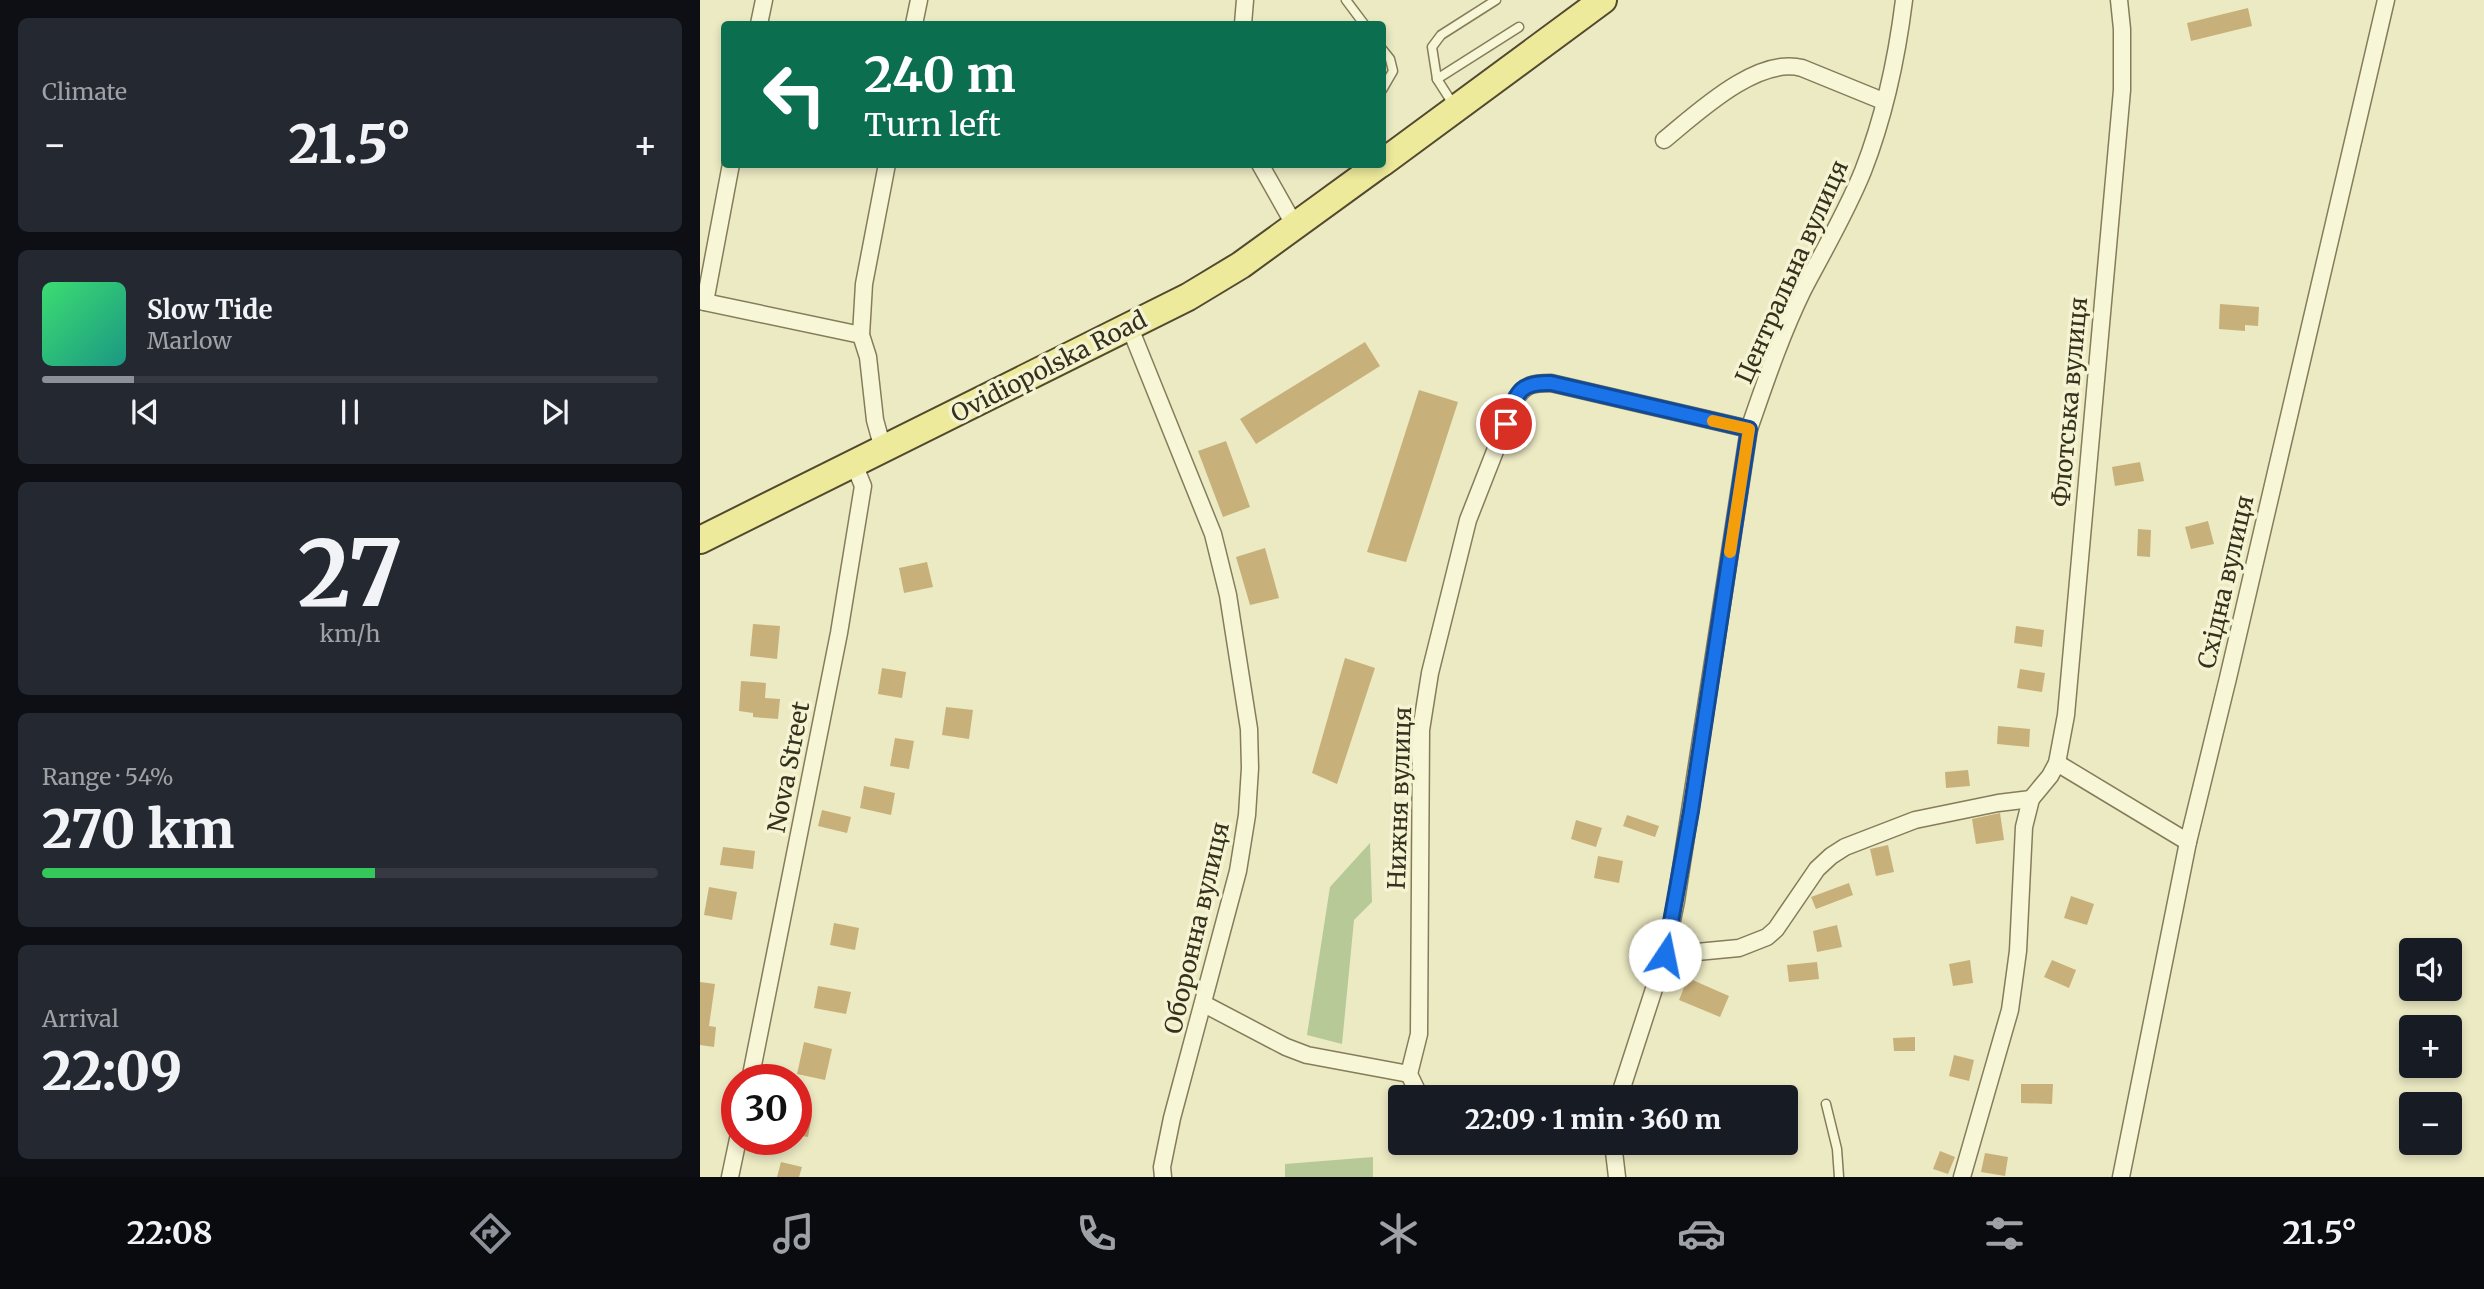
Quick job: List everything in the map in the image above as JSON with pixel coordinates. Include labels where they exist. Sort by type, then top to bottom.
[{"type":"main road","name":"Ovidiopolska Road","points":[[1386,159],[1456,110],[1582,8],[1603,0]]},
{"type":"main road","name":"Ovidiopolska Road","points":[[700,540],[1130,328],[1224,276],[1374,168]]},
{"type":"street","points":[[760,21],[764,0]]},
{"type":"street","points":[[915,21],[919,0]]},
{"type":"street","points":[[1243,21],[1245,0]]},
{"type":"street","name":"Центральна вулиця","points":[[1623,1085],[1665,955],[1691,811],[1749,429],[1794,312],[1860,178],[1895,58],[1904,0]]},
{"type":"street","name":"Флотська вулиця","points":[[1962,1177],[2010,1010],[2018,951],[2024,827],[2031,799],[2050,776],[2057,762],[2066,715],[2122,90],[2119,0]]},
{"type":"street","name":"Східна вулиця","points":[[2121,1177],[2188,842],[2386,0]]},
{"type":"street","points":[[1664,140],[1715,99],[1760,73],[1780,66],[1802,68],[1883,101]]},
{"type":"street","points":[[730,168],[702,302],[861,335]]},
{"type":"street","points":[[883,449],[875,420],[868,357],[861,335],[864,284],[886,168]]},
{"type":"street","points":[[1262,168],[1295,226]]},
{"type":"street","name":"Оборонна вулиця","points":[[1130,328],[1213,534],[1228,594],[1249,729],[1247,815],[1238,871],[1172,1118],[1162,1167],[1163,1177]]},
{"type":"street","name":"Нижня вулиця","points":[[1409,1074],[1419,1034],[1421,730],[1429,684],[1468,520],[1515,400],[1523,387],[1534,383],[1551,383],[1749,429]]},
{"type":"street","name":"Nova Street","points":[[753,1064],[841,620],[863,486],[854,464]]},
{"type":"street","points":[[2057,762],[2188,842]]},
{"type":"street","points":[[1665,955],[1739,948],[1767,937],[1776,929],[1818,869],[1845,847],[1915,820],[2031,799]]},
{"type":"street","points":[[1204,1004],[1286,1047],[1307,1055],[1409,1074],[1414,1085]]},
{"type":"street","points":[[730,1177],[735,1155]]},
{"type":"street","points":[[1614,1155],[1617,1177]]},
{"type":"lane","points":[[1346,0],[1362,21]]},
{"type":"lane","points":[[1456,110],[1437,79],[1432,57],[1434,43],[1441,35],[1496,0]]},
{"type":"lane","points":[[1437,79],[1519,27]]},
{"type":"lane","points":[[1386,54],[1393,71],[1386,83]]},
{"type":"lane","points":[[1826,1104],[1837,1149],[1839,1177]]},
{"type":"green space","points":[[1370,843],[1372,902],[1354,920],[1342,1044],[1307,1035],[1330,887]]},
{"type":"green space","points":[[1373,1157],[1373,1177],[1285,1177],[1285,1164]]},
{"type":"building","points":[[2248,8],[2252,26],[2191,41],[2187,23]]},
{"type":"building","points":[[2220,304],[2259,307],[2258,326],[2245,325],[2245,331],[2219,329]]},
{"type":"building","points":[[1365,342],[1380,366],[1256,444],[1240,419]]},
{"type":"building","points":[[1419,390],[1458,402],[1406,562],[1367,552]]},
{"type":"building","points":[[1226,441],[1250,507],[1223,517],[1198,451]]},
{"type":"building","points":[[2140,462],[2144,481],[2115,486],[2112,467]]},
{"type":"building","points":[[2208,521],[2214,544],[2191,549],[2185,527]]},
{"type":"building","points":[[2138,529],[2151,530],[2150,557],[2137,556]]},
{"type":"building","points":[[1265,548],[1279,598],[1250,605],[1236,557]]},
{"type":"building","points":[[927,562],[933,587],[904,593],[899,568]]},
{"type":"building","points":[[753,624],[780,626],[777,659],[750,656]]},
{"type":"building","points":[[2016,626],[2044,630],[2042,647],[2014,643]]},
{"type":"building","points":[[1345,658],[1375,668],[1337,784],[1312,773]]},
{"type":"building","points":[[882,668],[906,672],[902,698],[878,694]]},
{"type":"building","points":[[2020,669],[2045,673],[2042,692],[2017,688]]},
{"type":"building","points":[[741,681],[766,683],[765,698],[780,699],[778,719],[753,717],[753,713],[739,711]]},
{"type":"building","points":[[946,707],[973,710],[969,739],[942,735]]},
{"type":"building","points":[[1998,726],[2030,729],[2029,747],[1997,744]]},
{"type":"building","points":[[895,738],[914,741],[909,769],[890,766]]},
{"type":"building","points":[[1968,770],[1970,786],[1946,788],[1945,772]]},
{"type":"building","points":[[864,786],[895,793],[891,815],[860,808]]},
{"type":"building","points":[[822,810],[851,817],[847,833],[818,826]]},
{"type":"building","points":[[2000,813],[2004,840],[1976,844],[1972,819]]},
{"type":"building","points":[[1627,815],[1659,826],[1655,837],[1623,826]]},
{"type":"building","points":[[1576,820],[1602,828],[1596,847],[1571,839]]},
{"type":"building","points":[[1888,845],[1894,872],[1876,876],[1870,849]]},
{"type":"building","points":[[723,847],[755,851],[753,869],[720,865]]},
{"type":"building","points":[[1598,856],[1623,861],[1619,883],[1594,878]]},
{"type":"building","points":[[1849,883],[1853,895],[1816,909],[1811,897]]},
{"type":"building","points":[[709,887],[737,892],[732,920],[704,915]]},
{"type":"building","points":[[2071,896],[2094,904],[2087,925],[2064,918]]},
{"type":"building","points":[[834,923],[859,928],[855,950],[830,945]]},
{"type":"building","points":[[1837,925],[1842,947],[1817,952],[1813,931]]},
{"type":"building","points":[[1970,960],[1973,983],[1953,986],[1949,964]]},
{"type":"building","points":[[2052,960],[2076,970],[2069,988],[2044,977]]},
{"type":"building","points":[[1817,962],[1819,979],[1789,982],[1787,965]]},
{"type":"building","points":[[1688,978],[1729,996],[1720,1017],[1679,1000]]},
{"type":"building","points":[[700,982],[715,984],[709,1026],[716,1027],[714,1047],[700,1045]]},
{"type":"building","points":[[818,986],[851,992],[846,1014],[814,1008]]},
{"type":"building","points":[[1915,1037],[1915,1051],[1894,1051],[1893,1038]]},
{"type":"building","points":[[804,1042],[832,1049],[825,1080],[812,1077],[812,1064],[799,1064]]},
{"type":"building","points":[[1954,1055],[1974,1060],[1969,1081],[1949,1076]]},
{"type":"building","points":[[2021,1084],[2053,1084],[2052,1104],[2021,1103]]},
{"type":"building","points":[[1940,1151],[1955,1157],[1948,1174],[1933,1169]]},
{"type":"building","points":[[1985,1153],[2008,1157],[2005,1176],[1981,1172]]},
{"type":"building","points":[[781,1162],[802,1167],[799,1177],[777,1177]]},
{"type":"slow traffic","points":[[1713,421],[1749,429],[1730,552]]},
{"type":"route","points":[[1506,424],[1523,387],[1534,383],[1551,383],[1749,429],[1684,858],[1665,955]]}]
